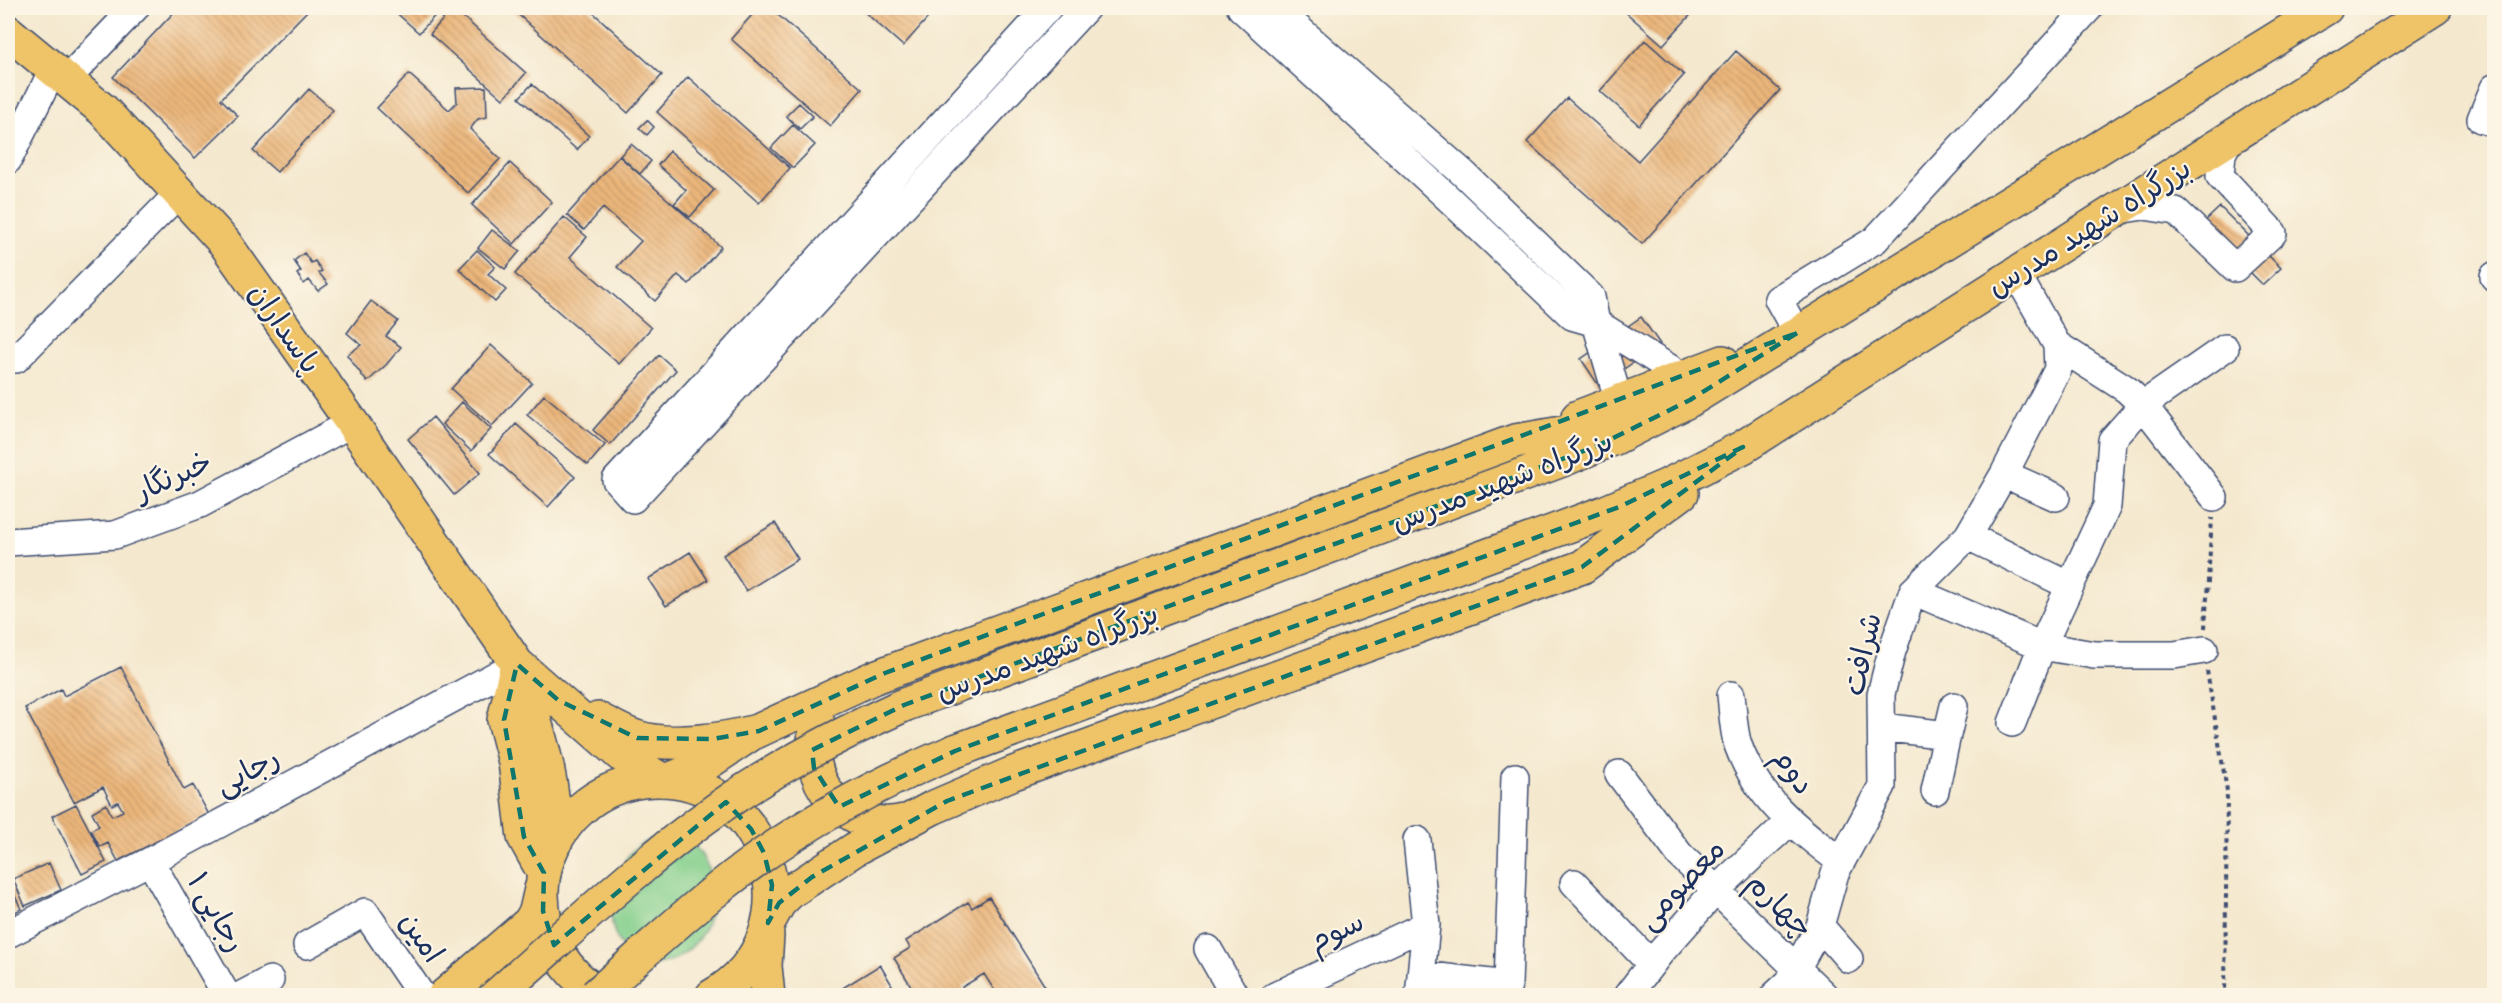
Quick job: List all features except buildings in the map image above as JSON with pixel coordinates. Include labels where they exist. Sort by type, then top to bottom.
[{"type":"main road","name":"بزرگراه شهید مدرس","points":[[768,926],[775,908],[790,892],[855,849],[910,819],[995,780],[1582,567],[1743,447],[2435,8]]},
{"type":"main road","name":"بزرگراه شهید مدرس","points":[[495,996],[670,844],[762,779],[853,729],[904,705],[1548,465],[1605,442],[1659,416],[1797,333],[2311,12]]},
{"type":"main road","name":"پاسداران","points":[[8,32],[103,110],[224,242],[352,423],[517,664]]},
{"type":"main road","points":[[1515,441],[1797,333]]},
{"type":"main road","name":"بزرگراه شهید مدرس","points":[[665,780],[698,768],[759,731],[885,673],[1515,441],[1659,416]]},
{"type":"main road","name":"بزرگراه شهید مدرس","points":[[595,996],[718,889],[753,862],[825,815],[886,782],[955,751],[1651,494],[1743,447]]},
{"type":"main road","points":[[517,664],[630,762],[665,780],[700,788],[719,798],[737,812],[751,829],[764,853],[771,879],[772,901],[765,966],[768,996]]},
{"type":"main road","points":[[444,996],[530,922],[536,911],[546,866],[554,812],[544,758],[517,664]]},
{"type":"main road","points":[[845,690],[828,705],[815,732],[813,756],[821,784],[835,803],[860,819],[884,823],[910,819]]},
{"type":"main road","points":[[558,700],[632,736],[648,740],[712,739],[759,731]]},
{"type":"main road","points":[[603,996],[577,977],[557,951],[548,932],[543,911],[546,866],[570,820],[594,799],[624,785],[665,780]]},
{"type":"main road","points":[[712,996],[746,967],[756,953],[768,926]]},
{"type":"street","points":[[8,160],[60,75],[135,8]]},
{"type":"street","points":[[1048,8],[616,480],[633,499],[1086,8]]},
{"type":"street","points":[[1241,8],[1447,197],[1572,316],[1596,323],[1684,377]]},
{"type":"street","points":[[1275,8],[1464,174],[1590,297],[1619,402]]},
{"type":"street","points":[[1797,333],[1778,299],[1875,240],[2089,8]]},
{"type":"street","points":[[2488,121],[2494,88]]},
{"type":"street","points":[[2115,210],[2144,206],[2176,211],[2235,268],[2273,233],[2220,176],[2222,154],[2230,138]]},
{"type":"street","points":[[1447,197],[1464,174]]},
{"type":"street","points":[[15,359],[178,193]]},
{"type":"street","points":[[2016,273],[2057,345],[2126,389],[2143,405],[2214,497]]},
{"type":"street","name":"شرافت","points":[[1774,996],[1789,982],[1820,926],[1835,873],[1882,786],[1881,694],[1892,651],[1913,591],[1968,536],[2004,474],[2058,369],[2057,345]]},
{"type":"street","points":[[2012,723],[2042,646],[2107,506],[2112,440],[2143,405],[2225,348]]},
{"type":"street","name":"خبرنگار","points":[[8,542],[115,535],[200,504],[352,423]]},
{"type":"street","points":[[2004,474],[2056,497]]},
{"type":"street","points":[[1968,536],[2056,579]]},
{"type":"street","points":[[1913,591],[2042,646],[2094,655],[2174,655],[2204,650]]},
{"type":"street","name":"رجایی","points":[[8,934],[150,861],[517,664]]},
{"type":"street","name":"دوم","points":[[1731,695],[1738,744],[1755,780],[1789,822],[1840,862]]},
{"type":"street","points":[[1935,791],[1954,706]]},
{"type":"street","points":[[1881,727],[1947,735]]},
{"type":"street","name":"چهارم","points":[[1619,774],[1680,855],[1825,996]]},
{"type":"street","points":[[1417,840],[1426,926],[1420,985],[1508,985],[1515,777]]},
{"type":"street","name":"معصومی","points":[[1627,996],[1651,964],[1716,890],[1789,822]]},
{"type":"street","name":"رجایی ۱","points":[[150,861],[228,996]]},
{"type":"street","points":[[1574,883],[1651,964]]},
{"type":"street","name":"امین","points":[[307,945],[365,912],[422,996]]},
{"type":"street","name":"سوم","points":[[1275,996],[1426,926]]},
{"type":"street","points":[[1820,926],[1849,959]]},
{"type":"street","points":[[1208,949],[1235,996]]},
{"type":"street","points":[[240,996],[270,980]]},
{"type":"path","points":[[2214,497],[2204,650],[2227,791],[2226,996]]},
{"type":"highlighted area","points":[[1797,333],[1690,400],[1597,446],[904,705],[812,750],[814,768],[839,807],[955,751],[1619,507],[1743,447],[1582,567],[947,801],[812,877],[779,903],[768,923],[772,885],[764,853],[751,829],[726,802],[554,945],[543,911],[544,873],[524,837],[504,720],[517,664],[558,700],[637,738],[712,739],[759,731],[885,673]]},
{"type":"green space","points":[[656,837],[680,840],[694,846],[706,863],[713,893],[709,917],[699,938],[684,954],[666,963],[647,964],[630,955],[616,936],[612,925],[612,909],[617,882],[627,858],[638,846]]}]
